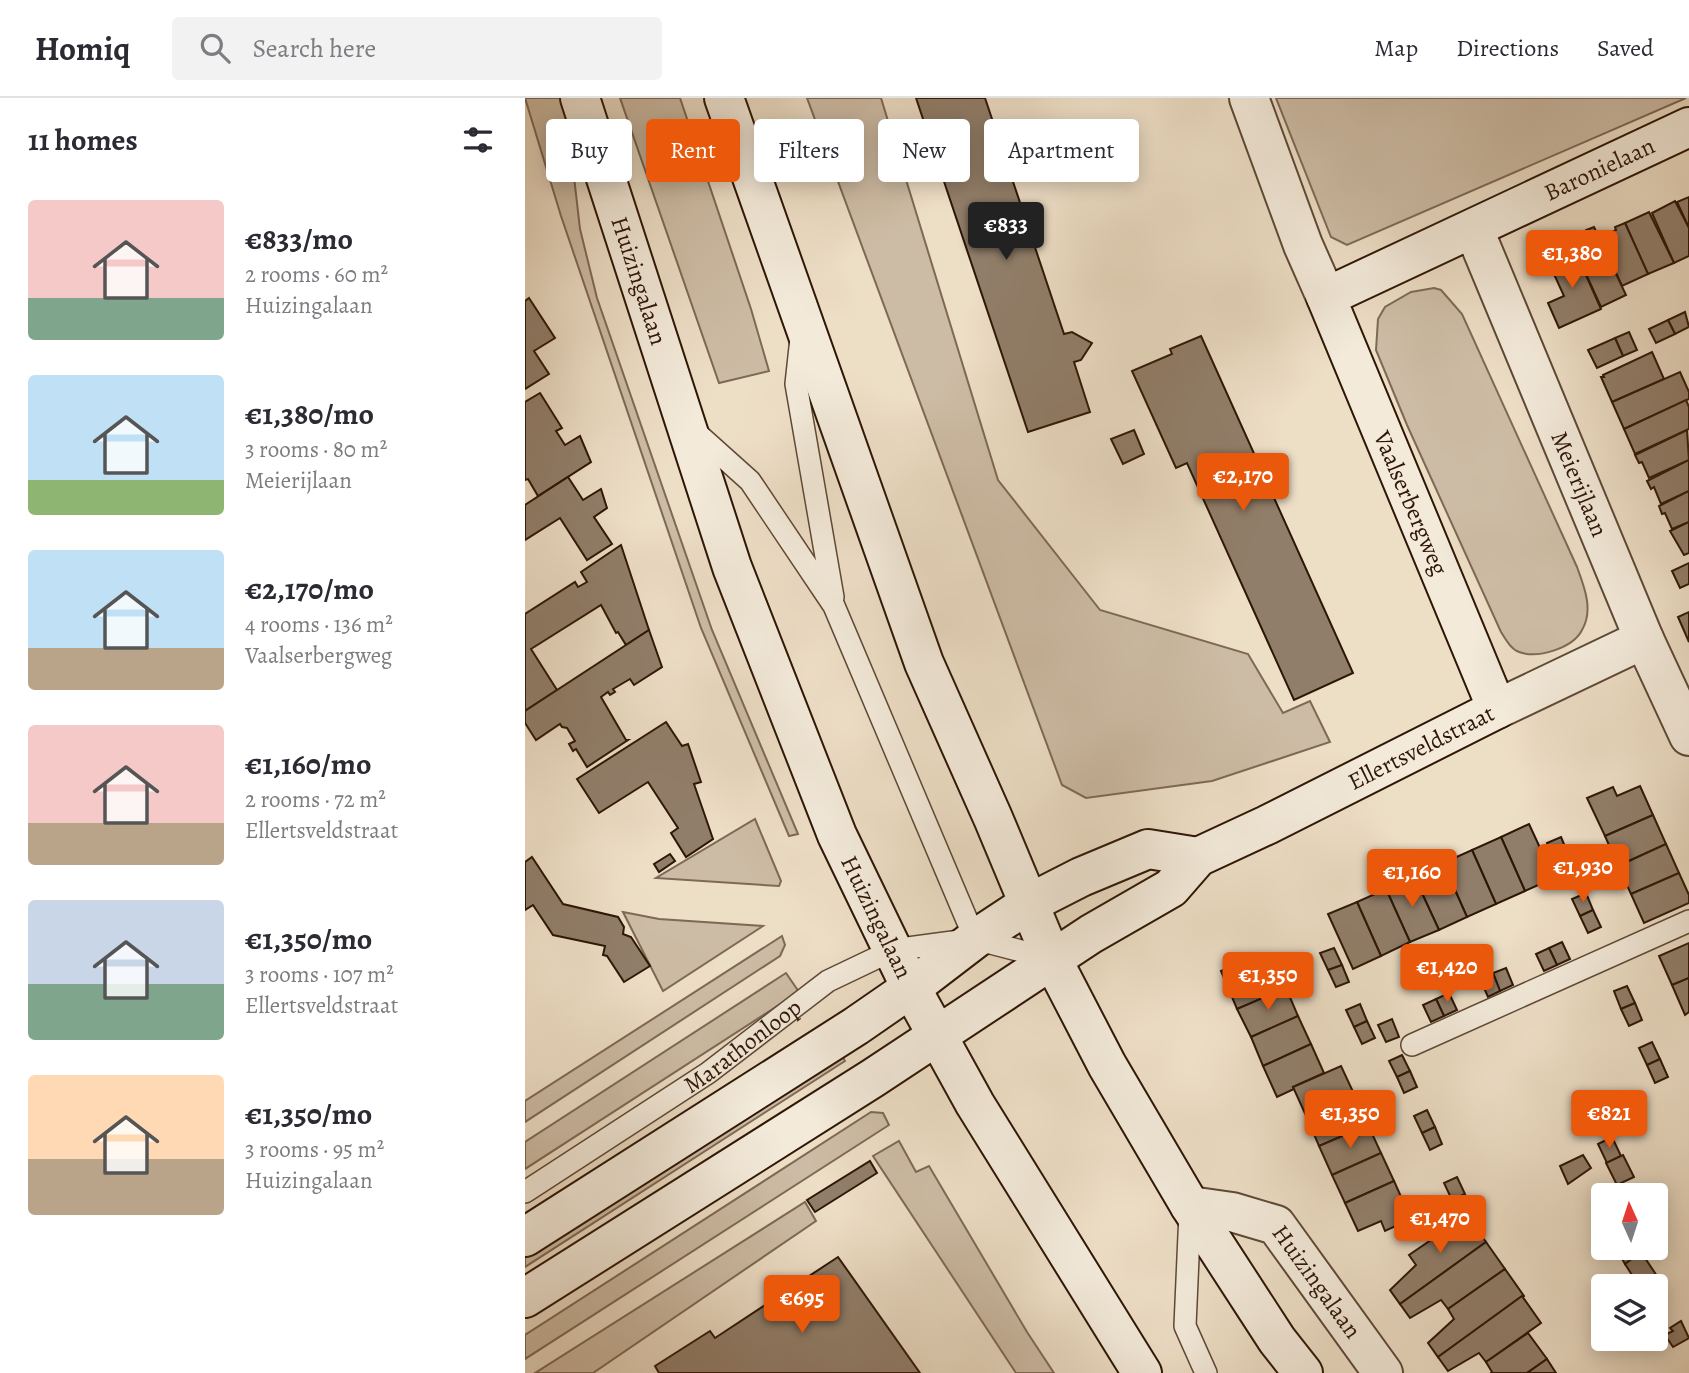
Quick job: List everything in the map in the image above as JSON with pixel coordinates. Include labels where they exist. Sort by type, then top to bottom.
[{"type":"main road","name":"Huizingalaan","points":[[580,98],[732,567],[837,835],[911,988],[975,1104],[1142,1373]]},
{"type":"main road","name":"Vaalserbergweg","points":[[1249,98],[1303,245],[1497,709]]},
{"type":"main road","name":"Huizingalaan","points":[[726,101],[924,663],[1052,959],[1107,1065],[1190,1206],[1277,1340],[1303,1373]]},
{"type":"main road","name":"Baronielaan","points":[[1474,230],[1689,127]]},
{"type":"main road","points":[[1326,297],[1474,230]]},
{"type":"main road","name":"Meierijlaan","points":[[1474,230],[1644,639],[1689,736]]},
{"type":"main road","name":"Ellertsveldstraat","points":[[936,1035],[1052,959],[1171,888],[1198,857],[1644,639]]},
{"type":"main road","points":[[1028,904],[1081,877],[1148,849],[1198,857]]},
{"type":"main road","name":"Marathonloop","points":[[525,1237],[856,1026],[975,939],[1028,904]]},
{"type":"main road","points":[[525,1298],[873,1078],[936,1035]]},
{"type":"main road","name":"Huizingalaan","points":[[1190,1206],[1232,1212],[1276,1226],[1383,1373]]},
{"type":"lane","name":"Huizingalaan","points":[[803,317],[796,384],[834,606]]},
{"type":"lane","name":"Huizingalaan","points":[[687,424],[750,481],[834,606],[975,939]]},
{"type":"lane","points":[[1412,1045],[1689,921]]},
{"type":"lane","name":"Marathonloop","points":[[525,1192],[708,1073],[828,981],[893,950],[975,939]]},
{"type":"lane","points":[[975,939],[1052,959]]},
{"type":"lane","points":[[1190,1206],[1185,1326],[1206,1373]]},
{"type":"shaded area","points":[[525,98],[565,98],[567,119],[546,119],[546,167]]},
{"type":"shaded area","points":[[620,98],[680,98],[687,119],[646,119],[646,173],[632,133],[632,119],[627,119]]},
{"type":"shaded area","points":[[807,98],[881,98],[887,119],[878,119],[878,182],[907,182],[998,480],[1100,610],[1248,654],[1283,713],[1310,701],[1330,742],[1212,781],[1086,798],[1062,785],[838,182],[864,182],[864,119],[815,119]]},
{"type":"shaded area","points":[[1276,98],[1686,98],[1347,245],[1331,237]]},
{"type":"shaded area","points":[[551,182],[575,182],[580,229],[597,298],[712,630],[798,834],[789,836],[701,628]]},
{"type":"shaded area","points":[[649,182],[708,182],[769,371],[719,383]]},
{"type":"shaded area","points":[[1434,288],[1441,290],[1462,314],[1577,567],[1587,598],[1586,622],[1582,630],[1563,647],[1545,653],[1519,652],[1501,632],[1376,350],[1378,319],[1385,307],[1411,292]]},
{"type":"shaded area","points":[[755,819],[781,881],[779,886],[656,878]]},
{"type":"shaded area","points":[[623,912],[659,919],[763,926],[663,991]]},
{"type":"shaded area","points":[[782,936],[785,945],[780,956],[525,1122],[525,1101]]},
{"type":"shaded area","points":[[786,973],[799,992],[525,1169],[525,1142]]},
{"type":"shaded area","points":[[837,1048],[845,1061],[525,1267],[525,1250]]},
{"type":"shaded area","points":[[871,1112],[883,1113],[889,1125],[525,1359],[525,1335]]},
{"type":"shaded area","points":[[899,1141],[916,1172],[929,1166],[1054,1373],[1016,1373],[873,1156]]},
{"type":"shaded area","points":[[805,1202],[816,1221],[593,1373],[535,1373]]},
{"type":"building","points":[[916,98],[985,98],[992,119],[984,119],[984,182],[1013,182],[1064,334],[1072,332],[1092,343],[1081,360],[1074,362],[1090,412],[1028,432],[944,182],[970,182],[970,119],[923,119]]},
{"type":"building","points":[[1689,197],[1689,228],[1677,202]]},
{"type":"building","points":[[1675,201],[1689,228],[1689,256],[1674,263],[1652,213]]},
{"type":"building","points":[[1649,212],[1674,263],[1648,274],[1625,223]]},
{"type":"building","points":[[1625,223],[1648,274],[1622,286],[1600,237]]},
{"type":"building","points":[[1594,227],[1626,295],[1601,307],[1571,241],[1587,234],[1586,230]]},
{"type":"building","points":[[1573,246],[1601,309],[1559,328],[1548,303],[1564,296],[1548,261]]},
{"type":"building","points":[[529,298],[555,338],[534,351],[549,374],[525,389],[525,301]]},
{"type":"building","points":[[1685,312],[1689,327],[1675,334],[1668,320]]},
{"type":"building","points":[[1668,320],[1675,334],[1656,343],[1649,329]]},
{"type":"building","points":[[1629,332],[1637,350],[1623,356],[1615,338]]},
{"type":"building","points":[[1201,336],[1353,673],[1294,700],[1187,463],[1176,468],[1132,371],[1172,354],[1170,349]]},
{"type":"building","points":[[1615,338],[1623,356],[1597,368],[1588,350]]},
{"type":"building","points":[[1652,352],[1664,379],[1612,402],[1601,377]]},
{"type":"building","points":[[1680,372],[1689,392],[1689,399],[1624,429],[1612,402]]},
{"type":"building","points":[[540,393],[562,428],[556,431],[565,445],[580,436],[591,462],[538,496],[528,479],[525,480],[525,402]]},
{"type":"building","points":[[1686,400],[1689,407],[1689,429],[1635,454],[1624,429]]},
{"type":"building","points":[[1134,430],[1144,454],[1123,464],[1111,439]]},
{"type":"building","points":[[1687,430],[1689,460],[1649,478],[1642,462],[1639,463],[1635,455]]},
{"type":"building","points":[[1689,460],[1689,491],[1661,504],[1654,487],[1651,489],[1647,481]]},
{"type":"building","points":[[568,477],[583,500],[601,489],[607,508],[594,517],[612,544],[587,560],[560,518],[525,540],[525,505]]},
{"type":"building","points":[[1689,491],[1689,522],[1672,529],[1659,506]]},
{"type":"building","points":[[1689,522],[1689,553],[1684,555],[1670,531]]},
{"type":"building","points":[[621,545],[649,630],[626,645],[618,632],[616,633],[601,605],[531,649],[557,690],[525,711],[525,614],[575,582],[578,587],[587,582],[581,572]]},
{"type":"building","points":[[1689,563],[1689,584],[1680,588],[1672,571]]},
{"type":"building","points":[[1689,612],[1689,642],[1678,617]]},
{"type":"building","points":[[649,630],[662,667],[634,685],[630,679],[613,689],[615,692],[610,695],[608,692],[601,697],[628,740],[587,767],[576,749],[573,751],[569,744],[575,741],[567,728],[560,724],[536,740],[525,723],[525,711]]},
{"type":"building","points":[[666,722],[682,746],[688,744],[701,782],[694,784],[713,839],[686,857],[671,833],[678,828],[648,782],[599,813],[577,779]]},
{"type":"building","points":[[1640,786],[1653,815],[1605,836],[1587,798],[1613,787],[1617,796]]},
{"type":"building","points":[[1653,815],[1666,844],[1618,866],[1605,836]]},
{"type":"building","points":[[1529,824],[1554,878],[1525,891],[1501,837]]},
{"type":"building","points":[[1501,837],[1525,891],[1496,904],[1472,850]]},
{"type":"building","points":[[1561,837],[1568,854],[1555,860],[1547,843]]},
{"type":"building","points":[[1666,844],[1679,873],[1631,894],[1618,866]]},
{"type":"building","points":[[1472,850],[1496,904],[1467,917],[1443,863]]},
{"type":"building","points":[[670,854],[675,861],[659,872],[654,864]]},
{"type":"building","points":[[1568,854],[1576,871],[1562,877],[1555,860]]},
{"type":"building","points":[[532,857],[563,904],[618,917],[624,927],[623,934],[631,937],[650,966],[624,982],[607,956],[603,955],[605,946],[553,935],[533,905],[525,910],[525,862]]},
{"type":"building","points":[[1443,863],[1467,917],[1439,930],[1414,876]]},
{"type":"building","points":[[1679,873],[1689,895],[1689,903],[1644,923],[1631,894]]},
{"type":"building","points":[[1414,876],[1439,930],[1410,942],[1386,889]]},
{"type":"building","points":[[1386,889],[1410,942],[1381,956],[1357,902]]},
{"type":"building","points":[[1586,893],[1593,910],[1580,916],[1572,899]]},
{"type":"building","points":[[1357,902],[1381,956],[1353,969],[1328,914]]},
{"type":"building","points":[[1593,910],[1601,927],[1588,933],[1580,916]]},
{"type":"building","points":[[1562,942],[1570,959],[1557,965],[1549,948]]},
{"type":"building","points":[[1689,943],[1689,978],[1672,985],[1659,956]]},
{"type":"building","points":[[1334,948],[1342,965],[1328,970],[1320,953]]},
{"type":"building","points":[[1549,948],[1557,965],[1544,971],[1536,954]]},
{"type":"building","points":[[1254,956],[1261,974],[1276,967],[1286,988],[1237,1009],[1221,971]]},
{"type":"building","points":[[1342,965],[1349,982],[1336,987],[1328,970]]},
{"type":"building","points":[[1506,968],[1513,985],[1500,991],[1493,973]]},
{"type":"building","points":[[1493,973],[1500,991],[1488,997],[1480,979]]},
{"type":"building","points":[[1689,978],[1689,1012],[1685,1015],[1672,985]]},
{"type":"building","points":[[1627,986],[1635,1003],[1621,1009],[1614,991]]},
{"type":"building","points":[[1286,988],[1298,1016],[1251,1037],[1237,1009]]},
{"type":"building","points":[[1449,993],[1457,1010],[1444,1016],[1436,999]]},
{"type":"building","points":[[1436,999],[1444,1016],[1431,1022],[1423,1005]]},
{"type":"building","points":[[1635,1003],[1642,1020],[1629,1026],[1621,1009]]},
{"type":"building","points":[[1360,1004],[1367,1021],[1354,1027],[1346,1010]]},
{"type":"building","points":[[1298,1016],[1311,1044],[1263,1066],[1251,1037]]},
{"type":"building","points":[[1392,1019],[1399,1037],[1386,1042],[1378,1025]]},
{"type":"building","points":[[1367,1021],[1375,1038],[1362,1044],[1354,1027]]},
{"type":"building","points":[[1652,1042],[1660,1059],[1647,1065],[1639,1048]]},
{"type":"building","points":[[1311,1044],[1324,1073],[1277,1097],[1263,1066]]},
{"type":"building","points":[[1402,1055],[1410,1071],[1397,1077],[1389,1061]]},
{"type":"building","points":[[1660,1059],[1668,1077],[1655,1083],[1647,1065]]},
{"type":"building","points":[[1341,1066],[1355,1096],[1307,1118],[1293,1087]]},
{"type":"building","points":[[1410,1071],[1417,1087],[1404,1093],[1397,1077]]},
{"type":"building","points":[[1355,1096],[1368,1125],[1319,1146],[1307,1118]]},
{"type":"building","points":[[1427,1110],[1435,1127],[1422,1133],[1414,1116]]},
{"type":"building","points":[[1368,1125],[1381,1153],[1332,1175],[1319,1146]]},
{"type":"building","points":[[1435,1127],[1442,1144],[1430,1150],[1422,1133]]},
{"type":"building","points":[[1612,1137],[1621,1156],[1607,1163],[1598,1144]]},
{"type":"building","points":[[1381,1153],[1394,1181],[1345,1203],[1332,1175]]},
{"type":"building","points":[[1583,1155],[1591,1168],[1568,1184],[1560,1166]]},
{"type":"building","points":[[1623,1155],[1634,1177],[1616,1183],[1606,1163]]},
{"type":"building","points":[[870,1161],[877,1173],[815,1212],[807,1200]]},
{"type":"building","points":[[1457,1177],[1465,1194],[1452,1200],[1444,1183]]},
{"type":"building","points":[[1394,1181],[1411,1219],[1385,1231],[1381,1221],[1358,1231],[1345,1203]]},
{"type":"building","points":[[1462,1209],[1486,1242],[1400,1304],[1390,1290],[1416,1265],[1409,1255],[1447,1229],[1440,1219]]},
{"type":"building","points":[[1486,1242],[1505,1269],[1448,1309],[1441,1300],[1410,1318],[1400,1304]]},
{"type":"building","points":[[838,1257],[920,1373],[659,1373],[655,1366],[710,1331],[715,1338]]},
{"type":"building","points":[[1630,1260],[1646,1260],[1656,1274],[1631,1274],[1625,1264]]},
{"type":"building","points":[[1505,1269],[1524,1296],[1438,1357],[1428,1343],[1454,1319],[1448,1309]]},
{"type":"building","points":[[1522,1296],[1541,1323],[1486,1362],[1479,1353],[1448,1371],[1438,1357]]},
{"type":"building","points":[[1681,1321],[1689,1338],[1673,1347],[1668,1340],[1668,1334],[1673,1331],[1670,1328]]},
{"type":"building","points":[[1528,1333],[1547,1359],[1527,1373],[1491,1373],[1486,1362]]},
{"type":"building","points":[[1547,1359],[1556,1373],[1527,1373]]}]
